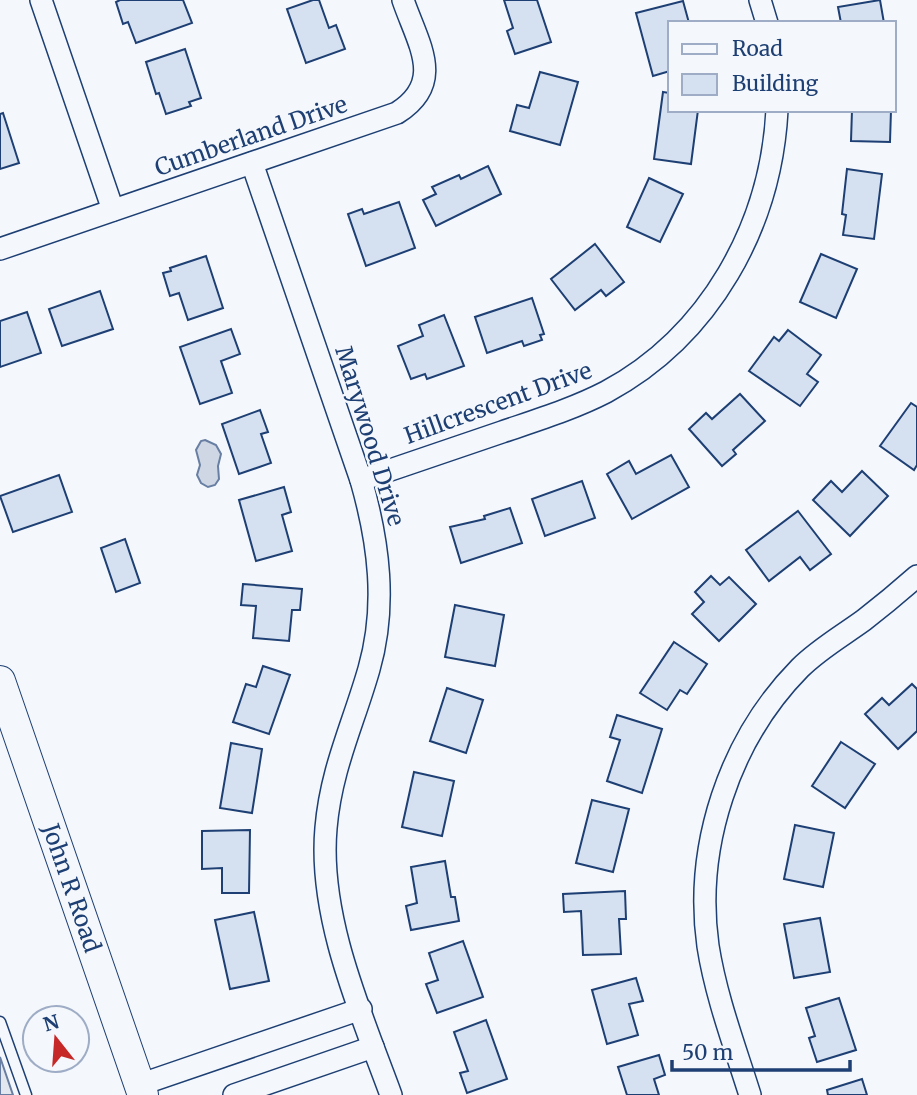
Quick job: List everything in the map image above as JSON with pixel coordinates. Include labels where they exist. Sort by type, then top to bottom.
[{"type":"main road","name":"John R Road","points":[[0,681],[141,1090]]},
{"type":"street","points":[[41,0],[113,210]]},
{"type":"street","name":"Cumberland Drive","points":[[0,248],[381,120],[411,104],[423,87],[425,65],[403,0]]},
{"type":"street","points":[[760,0],[765,21]]},
{"type":"street","name":"Hillcrescent Drive","points":[[361,480],[582,403],[623,382],[662,351],[700,314],[738,260],[759,212],[772,156],[777,112]]},
{"type":"street","name":"Marywood Drive","points":[[252,163],[361,480],[378,550],[379,607],[370,667],[334,772],[325,852],[328,900],[341,952],[391,1095]]},
{"type":"street","points":[[750,1095],[718,991],[708,946],[705,897],[711,830],[739,756],[766,710],[785,685],[823,648],[917,576]]},
{"type":"street","points":[[141,1090],[361,1009]]},
{"type":"street","points":[[234,1095],[373,1047]]},
{"type":"lane","points":[[0,1022],[26,1095]]},
{"type":"shaded area","points":[[201,441],[216,445],[221,454],[219,479],[215,485],[208,487],[201,483],[197,475],[200,465],[196,450]]},
{"type":"shaded area","points":[[0,1057],[13,1095],[0,1095]]},
{"type":"building","points":[[120,0],[183,0],[192,23],[136,43],[128,22],[123,24],[116,2]]},
{"type":"building","points":[[319,0],[329,28],[336,25],[345,49],[306,63],[287,9]]},
{"type":"building","points":[[504,0],[537,0],[551,42],[515,54],[507,31],[513,28]]},
{"type":"building","points":[[880,0],[884,21],[841,21],[838,7]]},
{"type":"building","points":[[683,1],[688,21],[668,21],[668,72],[653,76],[636,13]]},
{"type":"building","points":[[185,49],[201,98],[189,102],[191,106],[166,114],[159,93],[156,94],[146,62]]},
{"type":"building","points":[[540,72],[578,82],[560,145],[510,131],[517,105],[529,108]]},
{"type":"building","points":[[663,92],[668,93],[668,112],[698,112],[691,164],[654,159]]},
{"type":"building","points":[[852,112],[891,112],[890,142],[851,141]]},
{"type":"building","points":[[3,113],[19,163],[0,169],[0,114]]},
{"type":"building","points":[[488,166],[501,194],[436,226],[423,200],[436,194],[432,187],[459,175],[461,179]]},
{"type":"building","points":[[847,169],[882,174],[874,239],[843,235],[846,215],[842,214]]},
{"type":"building","points":[[649,178],[683,194],[660,242],[627,227]]},
{"type":"building","points":[[399,202],[415,248],[366,266],[348,214],[362,209],[364,214]]},
{"type":"building","points":[[595,244],[624,282],[606,296],[601,290],[575,310],[551,279]]},
{"type":"building","points":[[821,254],[857,269],[836,318],[800,302]]},
{"type":"building","points":[[206,256],[223,308],[188,320],[179,293],[170,296],[163,273]]},
{"type":"building","points":[[100,291],[113,329],[62,346],[49,309]]},
{"type":"building","points":[[532,298],[544,334],[540,335],[542,340],[524,346],[522,341],[487,353],[475,317]]},
{"type":"building","points":[[27,312],[41,353],[0,367],[0,321]]},
{"type":"building","points":[[444,315],[464,366],[427,379],[425,374],[411,379],[398,346],[423,336],[419,325]]},
{"type":"building","points":[[231,329],[240,354],[221,361],[232,393],[200,404],[180,347]]},
{"type":"building","points":[[788,330],[821,355],[807,374],[818,382],[800,406],[749,371],[774,337],[779,341]]},
{"type":"building","points":[[740,394],[765,421],[733,450],[736,454],[722,466],[689,429],[706,413],[712,419]]},
{"type":"building","points":[[911,403],[917,407],[917,465],[914,470],[880,446]]},
{"type":"building","points":[[260,410],[268,432],[261,434],[271,463],[239,474],[222,424]]},
{"type":"building","points":[[671,455],[689,487],[632,519],[607,474],[629,461],[636,474]]},
{"type":"building","points":[[862,471],[888,496],[850,536],[813,500],[831,481],[842,492]]},
{"type":"building","points":[[59,475],[72,512],[13,532],[0,496]]},
{"type":"building","points":[[582,481],[595,518],[545,536],[532,499]]},
{"type":"building","points":[[284,487],[291,512],[282,515],[292,551],[256,561],[239,500]]},
{"type":"building","points":[[510,508],[522,543],[461,563],[450,527],[485,519],[484,516]]},
{"type":"building","points":[[798,511],[831,554],[810,570],[800,557],[769,581],[746,550]]},
{"type":"building","points":[[125,539],[140,583],[116,592],[101,548]]},
{"type":"building","points":[[711,576],[720,585],[729,577],[756,604],[719,641],[692,614],[704,602],[695,592]]},
{"type":"building","points":[[243,584],[302,589],[300,610],[292,610],[289,641],[253,638],[256,606],[241,605]]},
{"type":"building","points":[[455,605],[504,615],[495,666],[445,657]]},
{"type":"building","points":[[674,642],[707,664],[687,694],[680,690],[667,710],[640,693]]},
{"type":"building","points":[[263,666],[290,675],[269,734],[233,722],[246,684],[256,687]]},
{"type":"building","points":[[912,684],[917,689],[917,731],[898,749],[865,714],[882,698],[889,705]]},
{"type":"building","points":[[447,688],[483,700],[466,753],[430,741]]},
{"type":"building","points":[[617,715],[662,729],[642,793],[607,781],[620,740],[610,737]]},
{"type":"building","points":[[841,742],[875,764],[845,808],[812,786]]},
{"type":"building","points":[[231,743],[262,749],[252,813],[220,808]]},
{"type":"building","points":[[414,772],[454,781],[442,836],[402,827]]},
{"type":"building","points":[[592,800],[629,809],[613,872],[576,863]]},
{"type":"building","points":[[795,825],[834,833],[823,887],[784,879]]},
{"type":"building","points":[[250,830],[249,893],[222,893],[222,868],[202,869],[202,831]]},
{"type":"building","points":[[445,861],[451,897],[455,897],[459,921],[411,930],[406,906],[417,903],[411,867]]},
{"type":"building","points":[[625,891],[626,919],[619,919],[621,954],[583,955],[581,911],[564,912],[563,894]]},
{"type":"building","points":[[254,912],[269,981],[230,989],[215,920]]},
{"type":"building","points":[[820,918],[830,972],[794,978],[784,924]]},
{"type":"building","points":[[463,941],[483,997],[437,1013],[426,984],[438,980],[429,953]]},
{"type":"building","points":[[636,978],[643,1001],[629,1004],[638,1035],[607,1044],[592,990]]},
{"type":"building","points":[[839,998],[856,1050],[817,1062],[809,1038],[815,1036],[806,1008]]},
{"type":"building","points":[[486,1020],[507,1079],[467,1093],[460,1073],[468,1071],[454,1032]]},
{"type":"building","points":[[659,1055],[665,1075],[654,1079],[659,1095],[627,1095],[618,1067]]},
{"type":"building","points":[[862,1079],[867,1095],[828,1095],[827,1090]]}]
